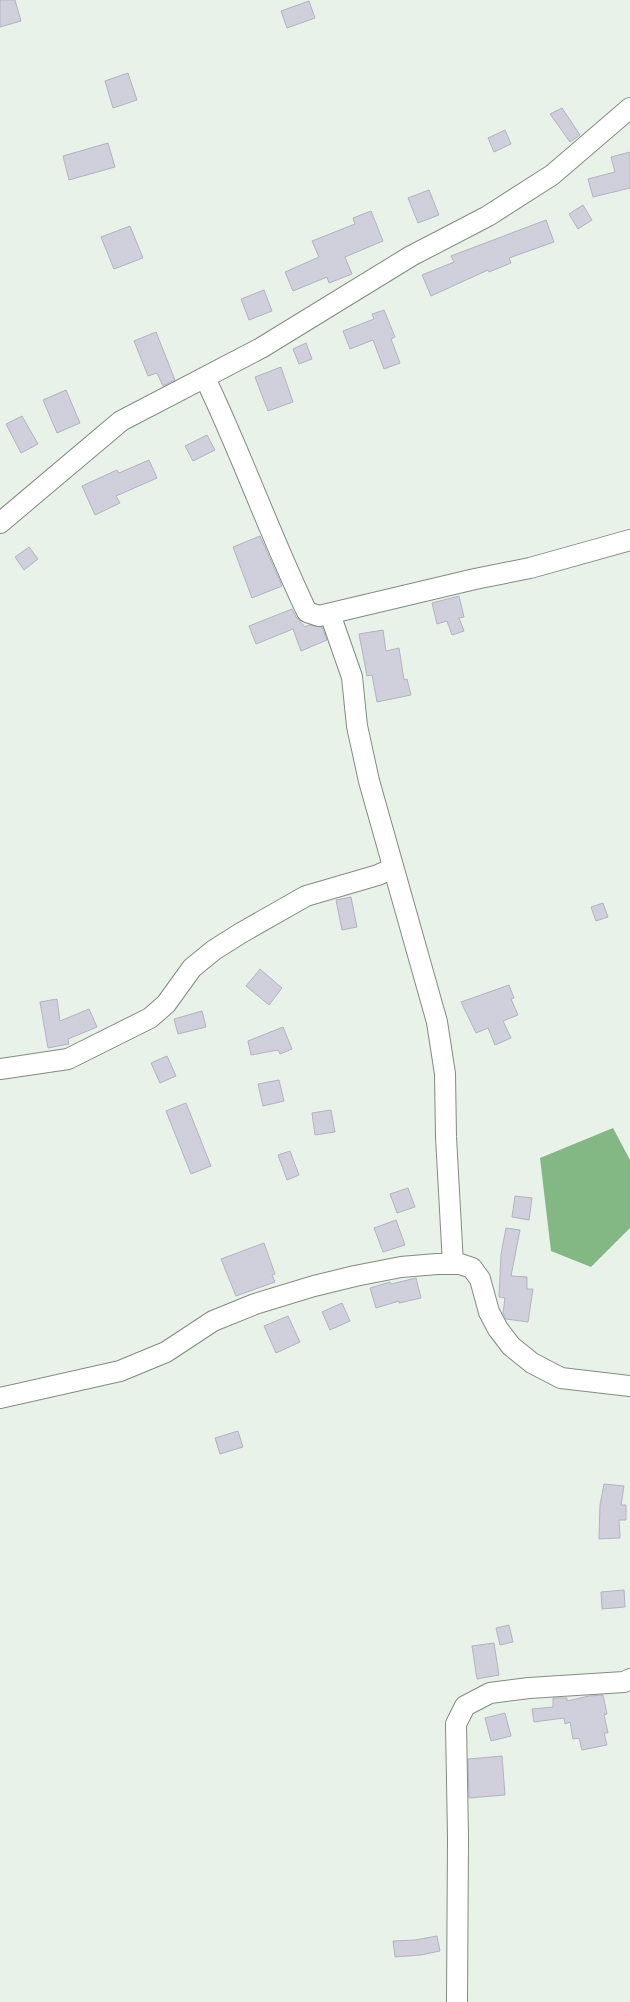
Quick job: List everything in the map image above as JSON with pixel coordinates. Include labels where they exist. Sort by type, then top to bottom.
[{"type":"street","points":[[0,523],[121,421],[261,348],[411,256],[488,216],[544,180],[630,108]]},
{"type":"street","points":[[205,378],[232,434],[254,493],[307,612],[319,616],[330,614],[475,579],[530,568],[630,540]]},
{"type":"street","points":[[330,614],[352,677],[357,726],[369,781],[437,1022],[445,1074],[446,1137],[453,1264]]},
{"type":"street","points":[[0,1069],[68,1059],[150,1018],[166,1004],[192,968],[214,950],[241,933],[306,896],[378,875],[393,868]]},
{"type":"street","points":[[0,1398],[120,1371],[166,1352],[213,1321],[255,1304],[314,1286],[401,1267],[453,1264],[472,1268],[480,1280],[489,1312],[498,1329],[511,1346],[532,1363],[561,1378],[630,1386]]},
{"type":"street","points":[[457,2002],[458,1837],[456,1724],[465,1706],[490,1693],[528,1688],[624,1682],[630,1679]]},
{"type":"shaded area","points":[[613,1128],[630,1160],[630,1228],[591,1267],[551,1251],[540,1158]]},
{"type":"building","points":[[0,0],[15,0],[21,21],[0,27]]},
{"type":"building","points":[[309,1],[315,18],[287,28],[281,11]]},
{"type":"building","points":[[128,73],[137,100],[113,108],[105,81]]},
{"type":"building","points":[[562,108],[580,135],[570,142],[550,114]]},
{"type":"building","points":[[505,130],[511,144],[494,152],[488,138]]},
{"type":"building","points":[[108,143],[115,167],[69,180],[63,156]]},
{"type":"building","points":[[630,152],[630,188],[593,197],[588,179],[615,172],[611,157]]},
{"type":"building","points":[[429,190],[439,215],[418,223],[408,198]]},
{"type":"building","points":[[583,205],[592,220],[578,229],[569,214]]},
{"type":"building","points":[[371,211],[383,241],[345,257],[352,274],[329,283],[327,277],[293,291],[285,272],[319,257],[312,241],[355,224],[353,218]]},
{"type":"building","points":[[546,220],[554,242],[509,258],[511,263],[489,272],[488,270],[431,296],[422,275],[454,262],[451,256]]},
{"type":"building","points":[[130,226],[143,258],[114,269],[101,237]]},
{"type":"building","points":[[264,290],[272,311],[249,320],[241,299]]},
{"type":"building","points":[[384,310],[395,337],[391,339],[400,363],[384,369],[373,340],[350,349],[343,331],[374,319],[372,314]]},
{"type":"building","points":[[156,332],[175,380],[163,386],[157,373],[148,376],[134,341]]},
{"type":"building","points":[[306,343],[312,359],[299,364],[293,349]]},
{"type":"building","points":[[281,367],[293,402],[268,411],[255,377]]},
{"type":"building","points":[[66,390],[80,423],[57,433],[43,400]]},
{"type":"building","points":[[22,416],[38,444],[21,453],[6,424]]},
{"type":"building","points":[[207,435],[215,450],[193,461],[185,446]]},
{"type":"building","points":[[149,460],[157,478],[116,496],[120,503],[95,515],[82,486],[117,470],[119,473]]},
{"type":"building","points":[[260,536],[282,586],[252,598],[233,547]]},
{"type":"building","points":[[29,547],[38,559],[24,570],[15,557]]},
{"type":"building","points":[[459,596],[464,617],[459,618],[464,631],[452,635],[447,621],[437,624],[432,603]]},
{"type":"building","points":[[292,609],[305,627],[309,625],[322,627],[327,640],[301,651],[293,629],[256,644],[249,626]]},
{"type":"building","points":[[383,630],[386,651],[399,648],[404,680],[407,679],[411,695],[377,702],[372,675],[367,676],[359,634]]},
{"type":"building","points":[[351,897],[357,927],[342,930],[336,900]]},
{"type":"building","points":[[603,903],[608,917],[596,921],[591,907]]},
{"type":"building","points":[[260,969],[282,988],[269,1005],[246,986]]},
{"type":"building","points":[[509,985],[514,998],[511,999],[518,1015],[503,1021],[511,1038],[495,1045],[488,1028],[476,1033],[461,1002]]},
{"type":"building","points":[[57,999],[60,1021],[89,1009],[97,1027],[68,1039],[69,1044],[48,1048],[40,1002]]},
{"type":"building","points":[[202,1011],[206,1027],[178,1034],[174,1019]]},
{"type":"building","points":[[283,1027],[292,1049],[280,1054],[278,1050],[251,1055],[248,1041]]},
{"type":"building","points":[[167,1056],[176,1076],[160,1083],[151,1063]]},
{"type":"building","points":[[279,1080],[284,1101],[263,1106],[258,1084]]},
{"type":"building","points":[[186,1103],[211,1166],[191,1174],[166,1111]]},
{"type":"building","points":[[331,1110],[335,1132],[315,1135],[312,1113]]},
{"type":"building","points":[[290,1151],[299,1175],[287,1180],[278,1155]]},
{"type":"building","points":[[408,1188],[415,1207],[397,1213],[390,1194]]},
{"type":"building","points":[[515,1196],[532,1198],[529,1220],[512,1217]]},
{"type":"building","points":[[396,1220],[405,1245],[383,1252],[374,1228]]},
{"type":"building","points":[[506,1228],[520,1230],[511,1276],[527,1277],[527,1289],[533,1289],[528,1322],[506,1319],[503,1313],[505,1298],[499,1297],[501,1254]]},
{"type":"building","points":[[264,1243],[275,1274],[272,1275],[275,1282],[236,1296],[221,1259]]},
{"type":"building","points":[[416,1278],[421,1298],[399,1303],[399,1301],[376,1308],[370,1288],[390,1282],[391,1284]]},
{"type":"building","points":[[342,1303],[350,1321],[330,1330],[322,1312]]},
{"type":"building","points":[[288,1316],[300,1342],[276,1353],[264,1326]]},
{"type":"building","points":[[238,1431],[243,1447],[220,1454],[215,1438]]},
{"type":"building","points":[[604,1484],[624,1486],[621,1505],[626,1505],[626,1520],[619,1520],[620,1538],[599,1539],[600,1505]]},
{"type":"building","points":[[624,1590],[625,1607],[602,1609],[601,1592]]},
{"type":"building","points":[[509,1625],[513,1642],[500,1645],[496,1628]]},
{"type":"building","points":[[494,1643],[499,1675],[477,1679],[472,1646]]},
{"type":"building","points":[[603,1695],[607,1714],[604,1715],[608,1733],[604,1733],[607,1745],[582,1750],[579,1738],[573,1739],[570,1722],[565,1724],[564,1718],[534,1722],[532,1709],[553,1707],[553,1698],[567,1698],[567,1701]]},
{"type":"building","points":[[505,1713],[511,1736],[491,1741],[485,1718]]},
{"type":"building","points":[[502,1756],[505,1795],[469,1798],[468,1759]]},
{"type":"building","points":[[437,1936],[440,1951],[395,1957],[393,1941]]}]
